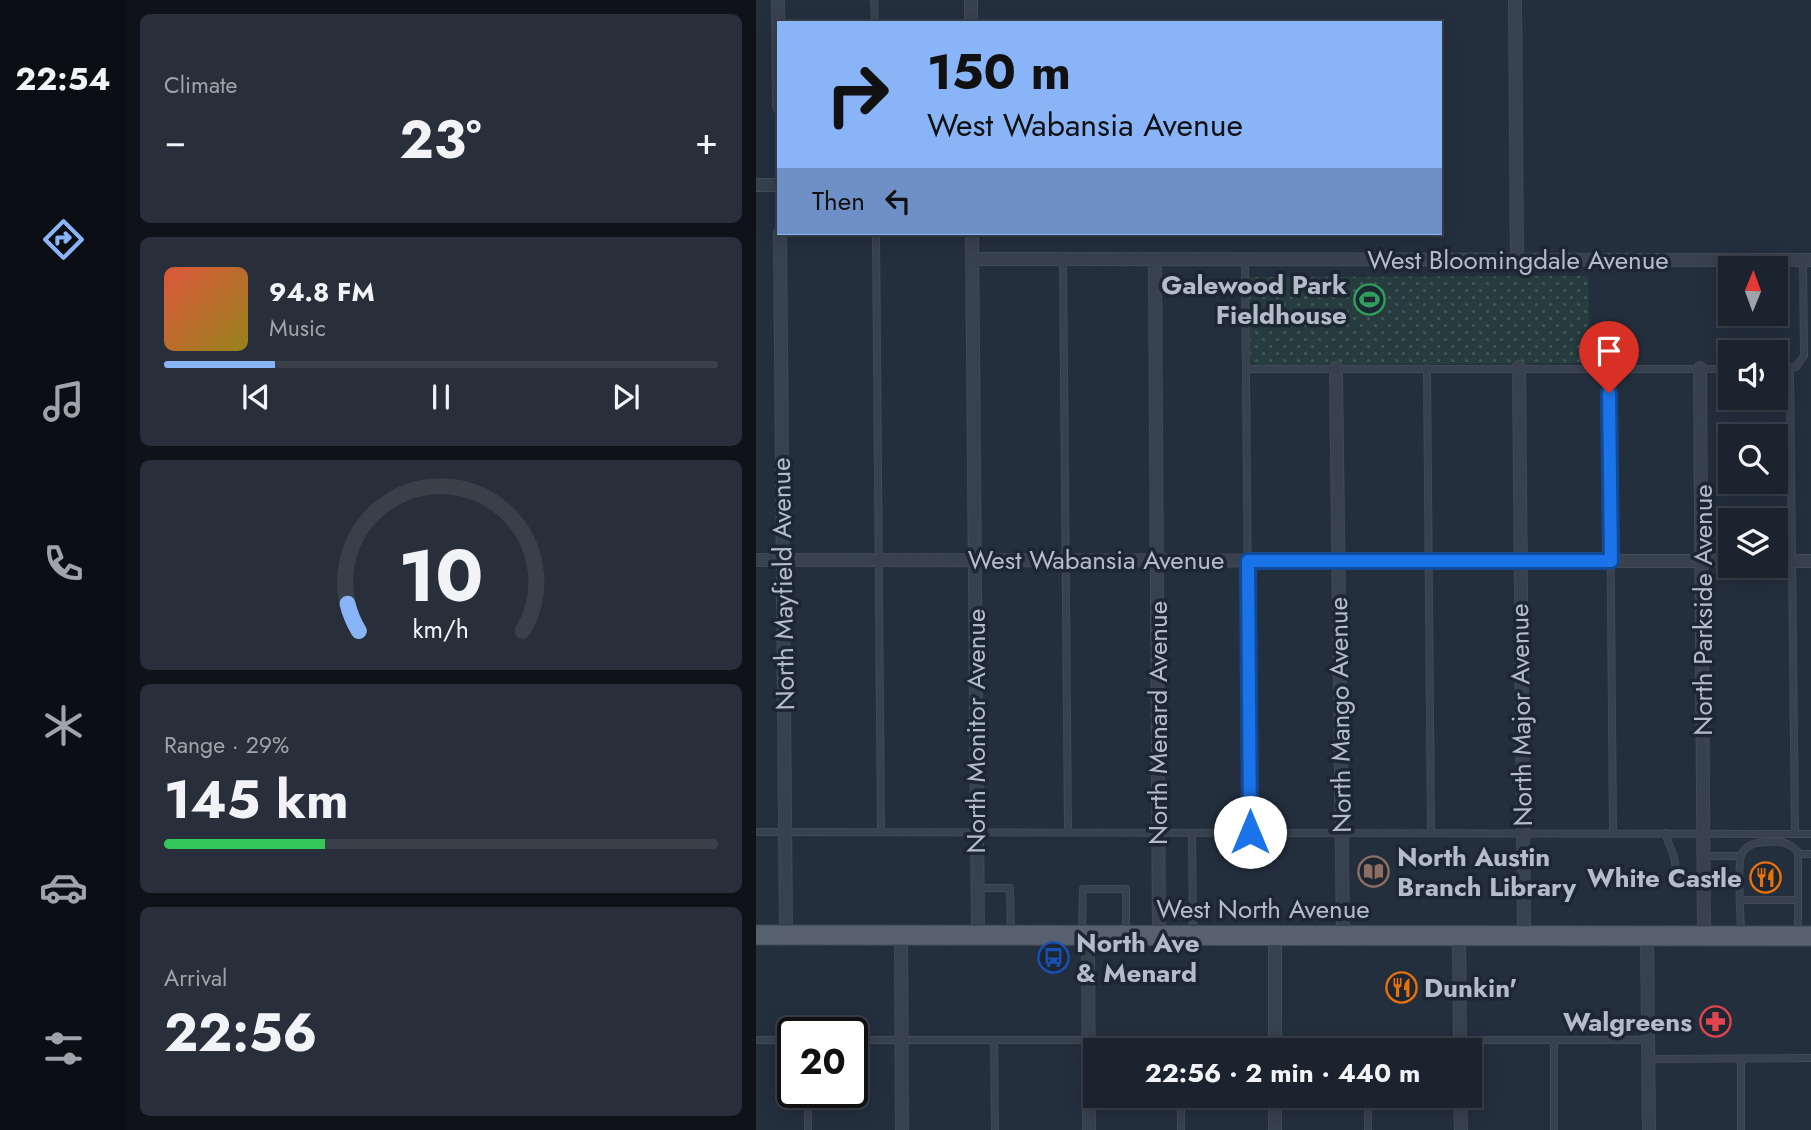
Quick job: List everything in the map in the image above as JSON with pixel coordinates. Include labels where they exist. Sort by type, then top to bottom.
[{"type":"main road","name":"West North Avenue","points":[[756,935],[1804,936]]},
{"type":"street","points":[[778,0],[778,21]]},
{"type":"street","points":[[971,0],[971,21]]},
{"type":"street","points":[[1515,0],[1517,260]]},
{"type":"street","points":[[756,185],[777,185]]},
{"type":"street","name":"North Mayfield Avenue","points":[[780,235],[786,935]]},
{"type":"street","name":"North Monitor Avenue","points":[[972,235],[978,935]]},
{"type":"street","name":"West Bloomingdale Avenue","points":[[972,259],[1807,260]]},
{"type":"street","name":"North Menard Avenue","points":[[1155,259],[1159,935]]},
{"type":"street","name":"North Major Avenue","points":[[1519,367],[1524,936]]},
{"type":"street","name":"North Mango Avenue","points":[[1336,368],[1343,936]]},
{"type":"street","name":"North Parkside Avenue","points":[[1700,368],[1704,936]]},
{"type":"street","name":"West Wabansia Avenue","points":[[756,560],[1718,561]]},
{"type":"street","points":[[1788,561],[1811,561]]},
{"type":"street","points":[[901,935],[902,1130]]},
{"type":"street","points":[[1085,935],[1089,1038]]},
{"type":"street","points":[[1275,935],[1275,1038]]},
{"type":"street","points":[[1459,936],[1460,1038]]},
{"type":"street","points":[[1647,936],[1649,1130]]},
{"type":"street","points":[[1089,1108],[1089,1130]]},
{"type":"street","points":[[1275,1108],[1276,1130]]},
{"type":"street","points":[[1460,1108],[1461,1130]]},
{"type":"lane","points":[[874,0],[875,21]]},
{"type":"lane","points":[[876,235],[881,832]]},
{"type":"lane","points":[[1063,259],[1068,832]]},
{"type":"lane","points":[[1245,259],[1250,832]]},
{"type":"lane","points":[[1795,834],[1790,369],[1800,364],[1804,356],[1807,260]]},
{"type":"lane","points":[[1427,368],[1431,833]]},
{"type":"lane","points":[[1609,368],[1613,833]]},
{"type":"lane","points":[[1246,369],[1718,369]]},
{"type":"lane","points":[[756,832],[1811,834]]},
{"type":"lane","points":[[1192,832],[1193,935]]},
{"type":"lane","points":[[1666,833],[1679,882],[1704,884]]},
{"type":"lane","points":[[1741,936],[1741,856],[1748,846],[1755,842],[1779,841],[1791,845],[1798,853],[1798,900],[1804,936]]},
{"type":"lane","points":[[1798,853],[1811,854]]},
{"type":"lane","points":[[1704,856],[1741,856]]},
{"type":"lane","points":[[977,888],[1010,888],[1011,935]]},
{"type":"lane","points":[[1085,935],[1083,889],[1126,889],[1126,936]]},
{"type":"lane","points":[[1741,900],[1798,900]]},
{"type":"lane","points":[[756,1040],[777,1040]]},
{"type":"lane","points":[[868,1040],[1083,1040]]},
{"type":"lane","points":[[995,1040],[995,1130]]},
{"type":"lane","points":[[1482,1044],[1554,1040],[1648,1041]]},
{"type":"lane","points":[[1554,1040],[1555,1130]]},
{"type":"lane","points":[[1648,1059],[1811,1058]]},
{"type":"lane","points":[[1741,1059],[1741,1130]]},
{"type":"lane","points":[[808,1108],[808,1130]]},
{"type":"lane","points":[[1181,1108],[1181,1130]]},
{"type":"lane","points":[[1368,1108],[1368,1130]]},
{"type":"green space","points":[[1588,276],[1590,363],[1257,365],[1250,360],[1249,277]]},
{"type":"place","name":"Galewood Park Fieldhouse","points":[[1370,300]]},
{"type":"place","name":"North Austin Branch Library","points":[[1374,872]]},
{"type":"place","name":"White Castle","points":[[1765,878]]},
{"type":"place","name":"North Ave & Menard","points":[[1053,958]]},
{"type":"place","name":"Dunkin'","points":[[1401,988]]},
{"type":"place","name":"Walgreens","points":[[1715,1022]]},
{"type":"route","points":[[1250,832],[1248,561],[1611,561],[1609,393]]}]
